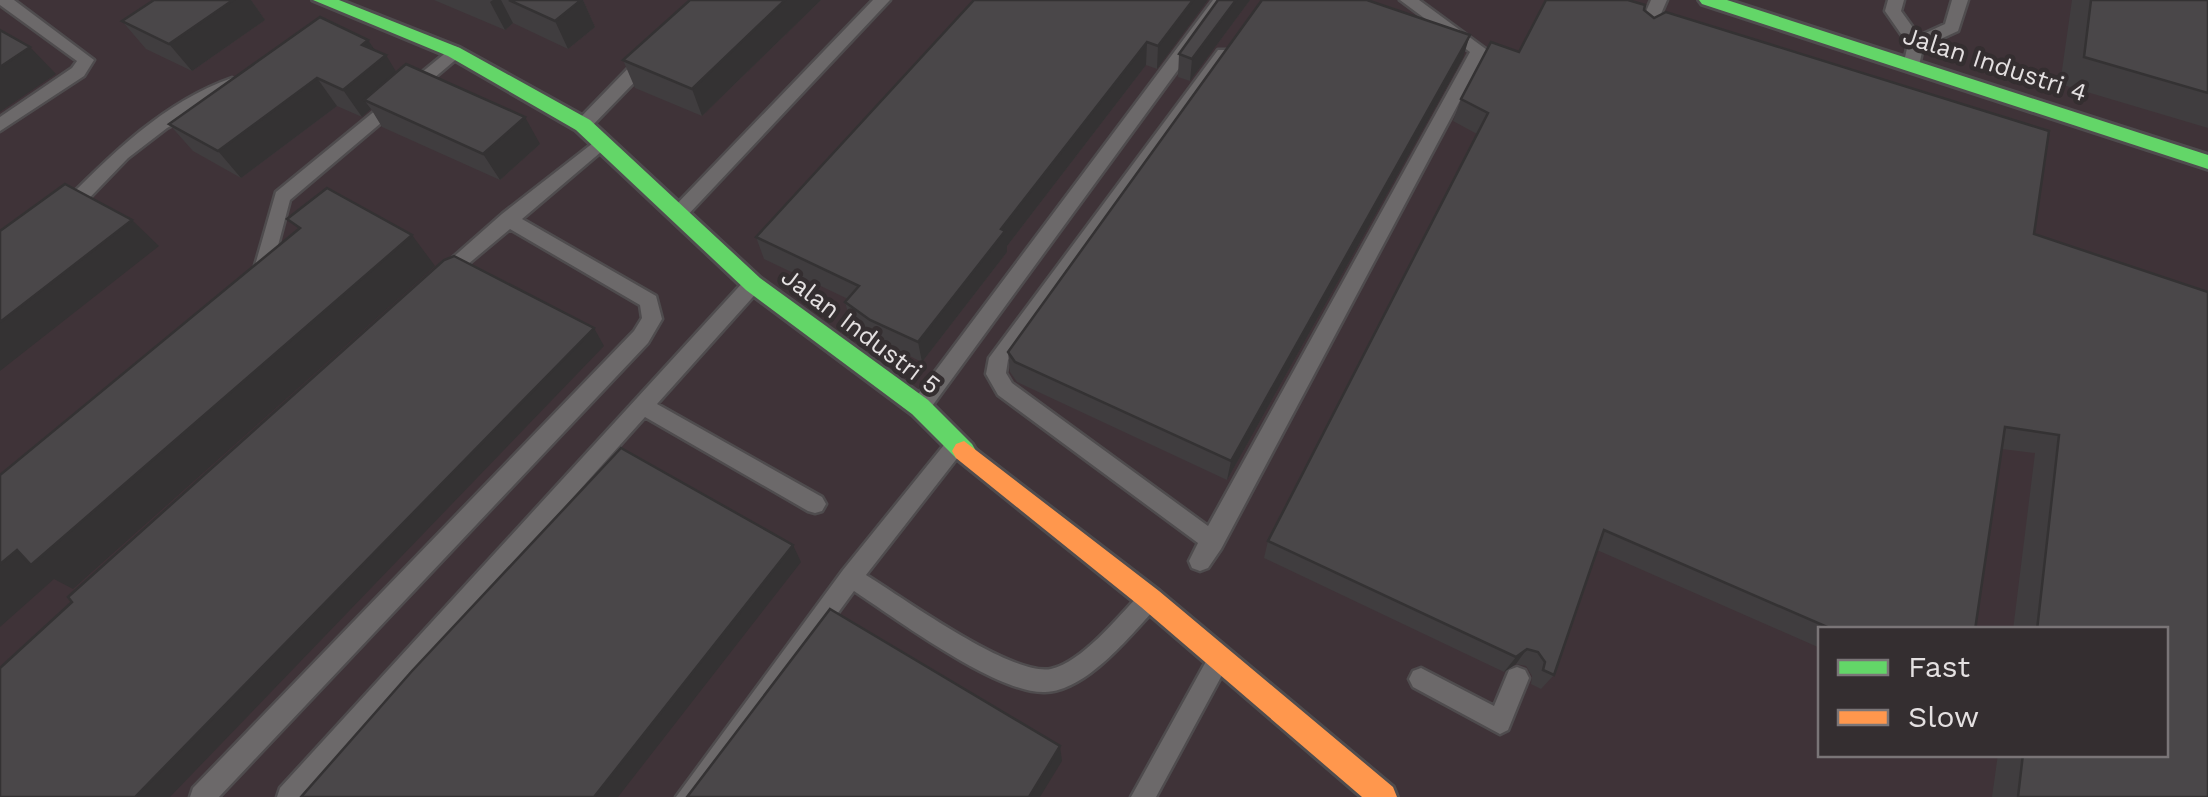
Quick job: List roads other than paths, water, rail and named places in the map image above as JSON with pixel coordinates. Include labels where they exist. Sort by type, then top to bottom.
[{"type":"street","name":"Jalan Industri 4","points":[[1708,0],[1913,55],[2208,162]]},
{"type":"street","name":"Jalan Industri 5","points":[[334,10],[454,52],[583,125],[753,284],[920,407],[956,444],[1150,599],[1383,797]]},
{"type":"lane","points":[[678,214],[882,0]]},
{"type":"lane","points":[[920,407],[1221,0]]},
{"type":"lane","points":[[1200,561],[1479,50],[1408,0]]},
{"type":"lane","points":[[1646,32],[1659,0]]},
{"type":"lane","points":[[1896,0],[1894,11],[1913,55],[1952,28],[1960,0]]},
{"type":"lane","points":[[0,125],[78,72],[86,60],[9,1]]},
{"type":"lane","points":[[1213,542],[1005,389],[996,374],[999,358],[1240,31]]},
{"type":"lane","points":[[583,125],[657,48]]},
{"type":"lane","points":[[248,290],[260,277],[266,262],[282,197],[454,52]]},
{"type":"lane","points":[[47,225],[78,202],[122,154],[161,124],[244,78]]},
{"type":"lane","points":[[424,290],[602,142]]},
{"type":"lane","points":[[202,797],[641,337],[652,319],[649,300],[508,220]]},
{"type":"lane","points":[[289,797],[753,284]]},
{"type":"lane","points":[[643,406],[815,504]]},
{"type":"lane","points":[[688,797],[851,577],[956,444]]},
{"type":"lane","points":[[851,577],[1003,670],[1046,681],[1074,668],[1107,644],[1150,599]]},
{"type":"lane","points":[[1144,797],[1220,658]]},
{"type":"lane","points":[[1421,679],[1500,722],[1517,678]]}]
